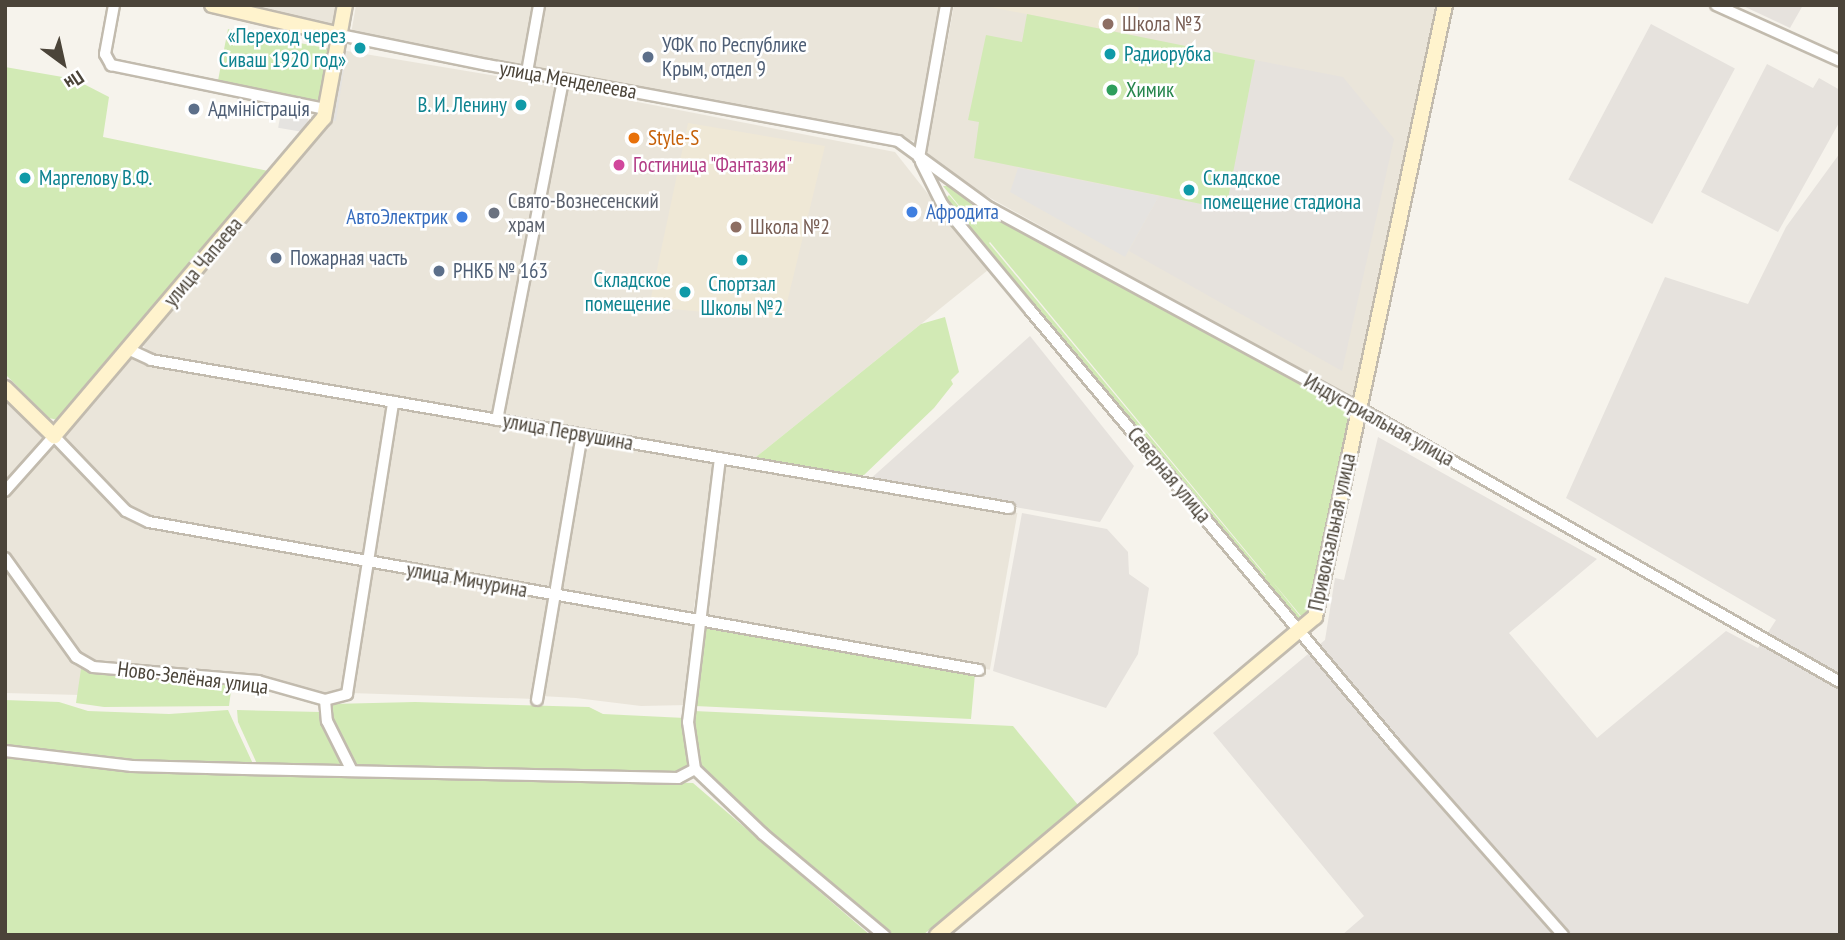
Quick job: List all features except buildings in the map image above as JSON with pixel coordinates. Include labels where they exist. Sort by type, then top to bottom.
[{"type":"main road","name":"улица Менделеева","points":[[212,5],[340,35]]},
{"type":"main road","name":"улица Чапаева","points":[[54,436],[130,350],[324,118],[345,5]]},
{"type":"main road","name":"Привокзальная улица","points":[[937,935],[1301,632],[1315,617],[1446,5]]},
{"type":"main road","name":"улица Мичурина","points":[[5,388],[54,436]]},
{"type":"street","points":[[114,5],[105,54],[111,65],[325,109]]},
{"type":"street","points":[[527,72],[539,5]]},
{"type":"street","points":[[919,158],[946,5]]},
{"type":"street","points":[[1716,6],[1840,61]]},
{"type":"street","name":"улица Менделеева","points":[[340,35],[898,141],[919,158]]},
{"type":"street","points":[[497,420],[563,79]]},
{"type":"street","name":"Индустриальная улица","points":[[919,158],[990,208],[1359,408],[1840,682]]},
{"type":"street","name":"Северная улица","points":[[919,158],[942,204],[1430,785],[1496,856],[1563,935]]},
{"type":"street","name":"улица Первушина","points":[[130,350],[151,360],[1009,508]]},
{"type":"street","points":[[351,769],[327,721],[325,699],[347,694],[393,402]]},
{"type":"street","points":[[537,700],[582,435]]},
{"type":"street","name":"улица Чапаева","points":[[5,491],[54,436]]},
{"type":"street","name":"улица Мичурина","points":[[54,436],[127,511],[149,522],[702,623],[979,670]]},
{"type":"street","points":[[720,458],[688,722],[695,769],[763,834],[884,935]]},
{"type":"street","name":"Ново-Зелёная улица","points":[[5,558],[76,657],[93,667],[258,681],[325,699]]},
{"type":"street","points":[[5,751],[132,766],[678,778],[695,769]]},
{"type":"shaded area","points":[[200,5],[339,5],[334,31]]},
{"type":"shaded area","points":[[356,5],[534,5],[524,66],[351,34]]},
{"type":"shaded area","points":[[543,5],[939,5],[915,141],[532,70]]},
{"type":"shaded area","points":[[954,5],[1438,5],[1353,400],[967,185],[927,154]]},
{"type":"shaded area","name":"Школа №3","points":[[980,5],[1139,5],[1133,35]]},
{"type":"shaded area","points":[[1741,5],[1803,5],[1790,28]]},
{"type":"shaded area","points":[[1651,24],[1735,69],[1652,224],[1568,179]]},
{"type":"shaded area","points":[[341,50],[347,51],[336,121],[330,120]]},
{"type":"shaded area","points":[[347,51],[556,86],[493,415],[150,354],[140,342],[333,121]]},
{"type":"shaded area","points":[[1255,60],[1343,77],[1394,139],[1342,371],[1129,251],[1159,196],[1226,208]]},
{"type":"shaded area","points":[[1767,64],[1813,88],[1819,78],[1840,90],[1840,121],[1778,232],[1701,192]]},
{"type":"shaded area","points":[[565,88],[895,152],[988,270],[751,461],[502,418]]},
{"type":"shaded area","points":[[282,106],[310,111],[306,133],[278,128]]},
{"type":"shaded area","name":"Школа №2","points":[[688,123],[825,146],[783,319],[649,307]]},
{"type":"shaded area","points":[[1840,153],[1840,935],[1342,935],[1364,916],[1213,733],[1325,640],[1335,578],[1344,580],[1378,437],[1597,559],[1509,633],[1597,738],[1726,631],[1758,648],[1776,620],[1566,498],[1665,277],[1748,304],[1786,227]]},
{"type":"shaded area","points":[[1018,168],[1159,196],[1125,257],[1010,192]]},
{"type":"shaded area","points":[[1030,336],[1134,466],[1100,522],[868,481]]},
{"type":"shaded area","points":[[128,356],[391,405],[365,559],[149,519],[129,509],[58,435]]},
{"type":"shaded area","points":[[5,393],[48,437],[5,486]]},
{"type":"shaded area","points":[[395,405],[578,437],[551,592],[368,560]]},
{"type":"shaded area","points":[[583,438],[717,459],[693,614],[558,593]]},
{"type":"shaded area","points":[[53,441],[148,526],[364,565],[344,691],[330,696],[257,678],[94,664],[77,654],[5,552],[5,494]]},
{"type":"shaded area","points":[[722,461],[1017,513],[990,670],[694,618]]},
{"type":"shaded area","points":[[1022,513],[1107,529],[1128,552],[1129,574],[1149,588],[1138,654],[1106,708],[993,671]]},
{"type":"shaded area","points":[[5,563],[87,668],[80,695],[5,693]]},
{"type":"shaded area","points":[[369,566],[552,599],[535,699],[350,693]]},
{"type":"shaded area","points":[[557,600],[697,626],[688,705],[641,706],[541,696]]},
{"type":"green space","name":"Химик","points":[[1027,14],[1255,60],[1226,209],[974,158],[979,122],[968,120],[986,35],[1022,42]]},
{"type":"green space","points":[[228,29],[337,50],[326,108],[217,87]]},
{"type":"green space","points":[[5,67],[74,79],[109,97],[103,137],[273,172],[62,421],[49,418],[5,374]]},
{"type":"green space","points":[[943,186],[952,186],[963,194],[981,216],[997,215],[1016,224],[1353,411],[1312,613],[1306,622],[1272,581],[1303,620],[1299,624],[945,199],[949,195],[980,231]],"holes":[[[990,242],[1266,575],[989,243]]]},
{"type":"green space","points":[[945,317],[959,372],[951,380],[953,384],[934,408],[864,475],[849,476],[751,461],[921,324]]},
{"type":"green space","points":[[705,628],[975,674],[971,719],[695,706]]},
{"type":"green space","points":[[81,669],[232,683],[229,706],[104,707],[76,703]]},
{"type":"green space","points":[[5,700],[59,702],[88,711],[169,714],[228,710],[254,766],[131,763],[5,749]]},
{"type":"green space","points":[[415,702],[589,707],[603,714],[685,718],[690,768],[679,774],[352,766],[327,713],[331,704]]},
{"type":"green space","points":[[237,710],[321,712],[344,767],[258,766],[238,722]]},
{"type":"green space","points":[[694,711],[1013,726],[1078,805],[923,935],[886,935],[763,831],[698,768]]},
{"type":"green space","points":[[5,753],[116,767],[693,783],[870,935],[5,935]]},
{"type":"place","name":"Школа №3","points":[[1108,24]]},
{"type":"place","name":"«Переход через Сиваш 1920 год»","points":[[360,48]]},
{"type":"place","name":"Радиорубка","points":[[1110,54]]},
{"type":"place","name":"УФК по Республике Крым, отдел 9","points":[[648,57]]},
{"type":"place","name":"Химик","points":[[1112,90]]},
{"type":"place","name":"В. И. Ленину","points":[[521,105]]},
{"type":"place","name":"Адміністрація","points":[[194,109]]},
{"type":"place","name":"Style-S","points":[[634,138]]},
{"type":"place","name":"Гостиница \"Фантазия\"","points":[[619,165]]},
{"type":"place","name":"Маргелову В.Ф.","points":[[25,178]]},
{"type":"place","name":"Складское помещение стадиона","points":[[1189,190]]},
{"type":"place","name":"Афродита","points":[[912,212]]},
{"type":"place","name":"Свято-Вознесенский храм","points":[[494,213]]},
{"type":"place","name":"АвтоЭлектрик","points":[[462,217]]},
{"type":"place","name":"Школа №2","points":[[736,227]]},
{"type":"place","name":"Пожарная часть","points":[[276,258]]},
{"type":"place","name":"Спортзал Школы №2","points":[[742,260]]},
{"type":"place","name":"РНКБ № 163","points":[[439,271]]},
{"type":"place","name":"Складское помещение","points":[[685,292]]}]
